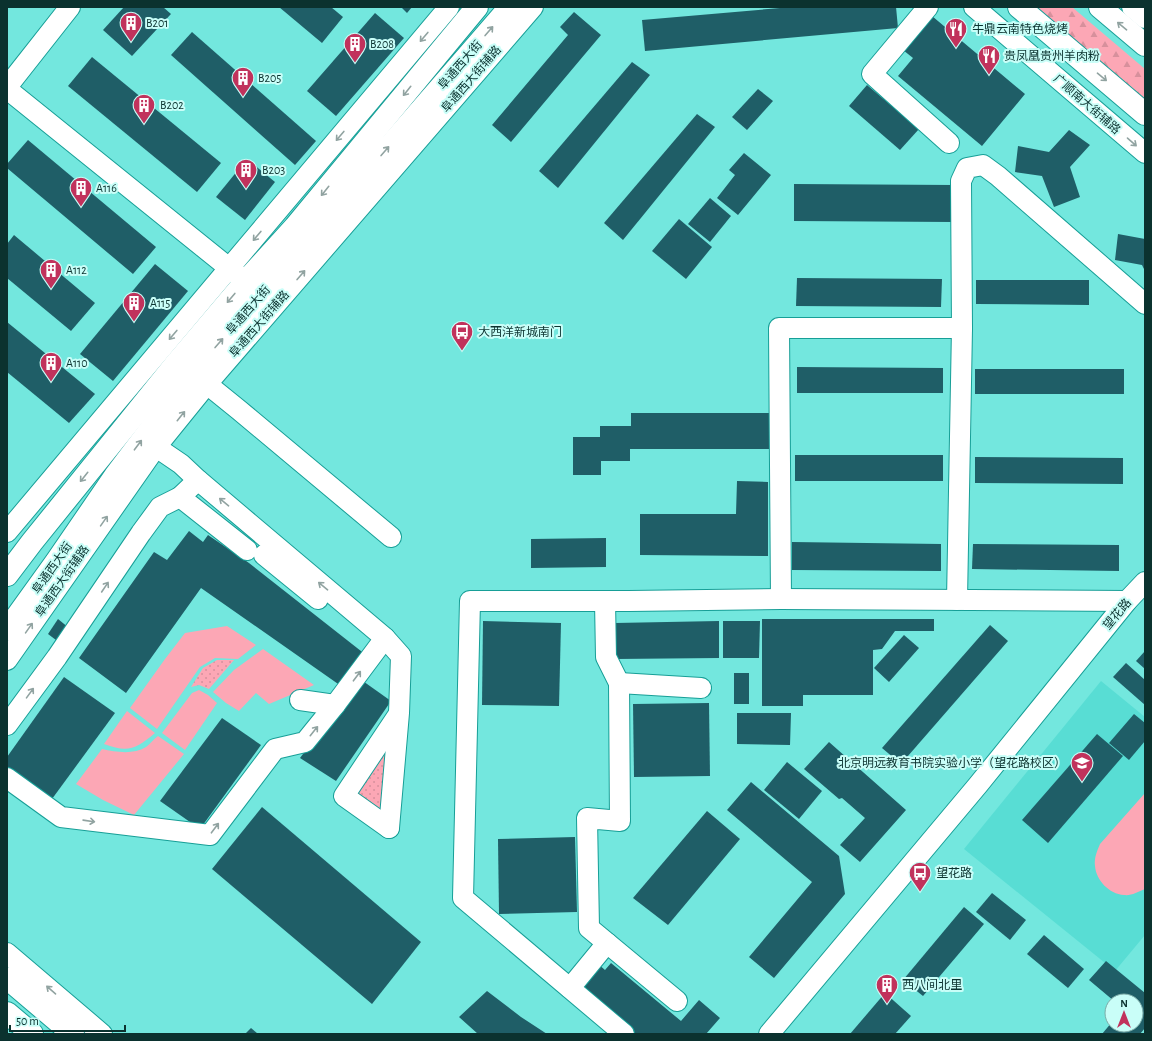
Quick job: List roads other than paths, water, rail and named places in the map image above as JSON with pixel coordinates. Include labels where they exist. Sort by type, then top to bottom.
[{"type":"main road","name":"阜通西大街","points":[[7,630],[115,476],[193,373],[237,275],[295,227],[477,7]]},
{"type":"main road","name":"阜通西大街","points":[[7,575],[32,542],[193,373],[510,7]]},
{"type":"main road","points":[[1019,7],[1145,114]]},
{"type":"main road","points":[[1100,7],[1145,45]]},
{"type":"main road","points":[[7,978],[73,1034]]},
{"type":"main road","points":[[7,1013],[32,1034]]},
{"type":"street","points":[[70,7],[7,88],[237,275]]},
{"type":"street","points":[[7,532],[237,275],[449,7]]},
{"type":"street","name":"阜通西大街辅路","points":[[7,660],[156,447],[193,373],[533,7]]},
{"type":"street","points":[[928,7],[872,74],[948,143]]},
{"type":"street","name":"广顺南大街辅路","points":[[974,7],[1145,153]]},
{"type":"street","points":[[1132,7],[1145,18]]},
{"type":"street","points":[[957,600],[962,328],[961,182],[967,168],[983,165],[998,176],[1145,304]]},
{"type":"street","points":[[780,599],[779,328],[962,328]]},
{"type":"street","points":[[193,373],[390,537]]},
{"type":"street","points":[[156,447],[181,464],[382,643]]},
{"type":"street","points":[[7,725],[57,657],[160,507],[180,497],[198,480]]},
{"type":"street","points":[[180,497],[401,656],[399,713],[389,828],[344,796],[399,713]]},
{"type":"street","name":"望花路","points":[[769,1034],[978,785],[1145,582]]},
{"type":"street","points":[[624,1034],[463,898],[470,601],[605,602],[780,599],[1127,602]]},
{"type":"street","points":[[605,602],[606,657],[619,683],[620,821],[587,818],[589,928],[677,1001]]},
{"type":"street","points":[[7,778],[55,807],[61,817],[210,835],[275,749],[305,742],[382,643]]},
{"type":"street","points":[[619,683],[701,688]]},
{"type":"street","points":[[300,700],[335,705]]},
{"type":"street","points":[[570,988],[607,943]]},
{"type":"street","points":[[7,953],[102,1034]]},
{"type":"place","name":"B201","points":[[131,42]]},
{"type":"place","name":"牛鼎云南特色烧烤","points":[[956,48]]},
{"type":"place","name":"B208","points":[[355,64]]},
{"type":"place","name":"贵凤凰贵州羊肉粉","points":[[989,76]]},
{"type":"place","name":"B205","points":[[243,98]]},
{"type":"place","name":"B202","points":[[144,124]]},
{"type":"place","name":"B203","points":[[246,190]]},
{"type":"place","name":"A116","points":[[81,208]]},
{"type":"place","name":"A112","points":[[51,290]]},
{"type":"place","name":"A115","points":[[134,322]]},
{"type":"place","name":"大西洋新城南门","points":[[462,352]]},
{"type":"place","name":"A110","points":[[51,382]]},
{"type":"place","name":"北京明远教育书院实验小学（望花路校区）","points":[[1082,782]]},
{"type":"place","name":"望花路","points":[[920,892]]},
{"type":"place","name":"西八间北里","points":[[887,1004]]}]
